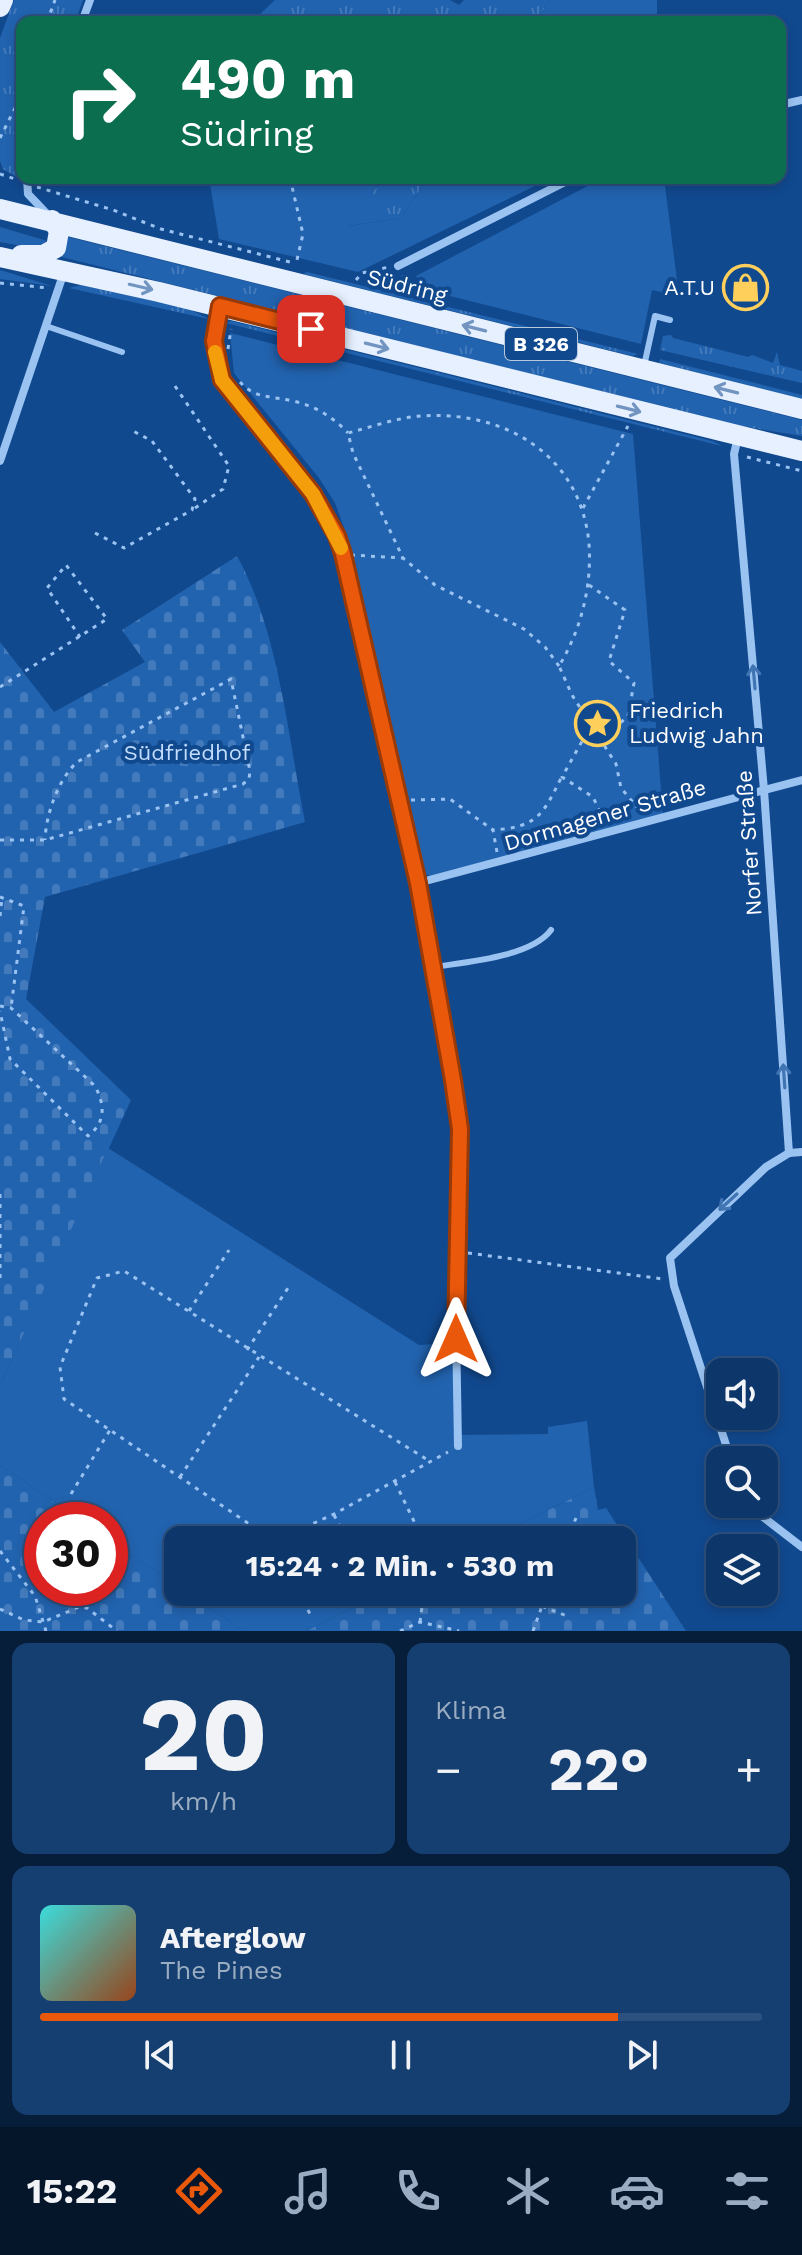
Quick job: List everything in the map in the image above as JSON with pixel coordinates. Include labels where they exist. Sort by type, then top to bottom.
[{"type":"main road","points":[[0,7],[3,0]]},
{"type":"main road","name":"Südring","points":[[2,209],[802,409]]},
{"type":"main road","points":[[1,257],[43,255],[56,248],[59,231],[52,220]]},
{"type":"main road","name":"B 326","points":[[1,257],[220,306],[802,451]]},
{"type":"street","points":[[27,184],[28,194],[52,220]]},
{"type":"street","points":[[398,266],[561,184]]},
{"type":"street","points":[[0,461],[65,270]]},
{"type":"street","points":[[220,306],[214,341],[222,380],[313,494],[337,536],[418,883],[460,1129],[456,1252],[458,1446]]},
{"type":"street","name":"Norfer Straße","points":[[738,436],[734,454],[764,790],[789,1153]]},
{"type":"street","name":"Dormagener Straße","points":[[418,883],[802,780]]},
{"type":"street","points":[[726,1446],[669,1266],[673,1252],[766,1167],[789,1153],[802,1152]]},
{"type":"street","points":[[764,1518],[802,1547]]},
{"type":"lane","points":[[643,370],[655,316],[670,320]]},
{"type":"lane","points":[[46,326],[122,352]]},
{"type":"lane","points":[[434,967],[521,950],[537,943],[551,930]]},
{"type":"path","points":[[0,138],[16,106]]},
{"type":"path","points":[[36,187],[113,210],[161,229],[296,265],[303,234],[291,184]]},
{"type":"path","points":[[369,283],[356,280],[362,273],[398,266],[410,286],[408,293],[395,290]]},
{"type":"path","points":[[229,353],[231,328]]},
{"type":"path","points":[[237,379],[253,394],[312,407],[336,420],[348,433],[353,453],[403,558],[435,585],[524,629],[545,647],[616,764],[621,788],[645,820]]},
{"type":"path","points":[[95,533],[124,548],[223,489],[229,466],[175,386]]},
{"type":"path","points":[[348,433],[418,416],[478,421],[506,430],[539,447],[556,462],[571,480],[583,508],[590,560],[589,585],[578,627],[559,666]]},
{"type":"path","points":[[583,508],[628,426]]},
{"type":"path","points":[[133,431],[152,441],[195,499],[192,510]]},
{"type":"path","points":[[343,554],[403,558]]},
{"type":"path","points":[[0,687],[80,637],[107,619],[66,565],[47,588],[80,637]]},
{"type":"path","points":[[400,802],[435,797],[450,799],[493,830],[512,828],[531,821],[548,808],[585,736],[596,729],[616,727],[628,716],[634,683],[609,661],[625,610],[589,585]]},
{"type":"path","points":[[0,840],[45,840],[243,784],[249,779],[231,679],[77,762],[66,772],[56,796],[45,840]]},
{"type":"path","points":[[562,777],[593,797],[607,831]]},
{"type":"path","points":[[493,830],[500,863]]},
{"type":"path","points":[[0,916],[1,898],[24,906],[11,1008]]},
{"type":"path","points":[[11,1008],[95,1086],[102,1100],[102,1117],[98,1128],[88,1136],[10,1059],[0,1009],[11,1008]]},
{"type":"path","points":[[0,1194],[0,1283]]},
{"type":"path","points":[[189,1311],[229,1250]]},
{"type":"path","points":[[456,1252],[672,1280]]},
{"type":"path","points":[[254,1526],[64,1399],[60,1367],[97,1278],[124,1271],[431,1462]]},
{"type":"path","points":[[247,1350],[290,1285]]},
{"type":"path","points":[[180,1477],[259,1357]]},
{"type":"path","points":[[71,1494],[110,1430]]},
{"type":"path","points":[[307,1526],[458,1446]]},
{"type":"path","points":[[395,1482],[416,1526]]},
{"type":"path","points":[[334,1514],[340,1526]]},
{"type":"path","points":[[573,1526],[576,1518]]},
{"type":"path","points":[[0,1551],[35,1596],[46,1631]]},
{"type":"path","points":[[306,1606],[312,1618]]},
{"type":"path","points":[[420,1622],[422,1606]]},
{"type":"path","points":[[0,1609],[24,1620],[43,1622],[79,1607],[87,1608],[117,1631]]},
{"type":"path","points":[[533,1631],[542,1607],[567,1616]]},
{"type":"path","points":[[400,1631],[420,1622],[459,1631]]},
{"type":"green space","points":[[14,0],[83,0],[77,16],[16,16],[16,177],[3,169],[0,161],[0,38]]},
{"type":"green space","points":[[275,0],[450,0],[459,5],[464,0],[550,0],[539,16],[258,16]]},
{"type":"green space","points":[[550,0],[657,0],[657,16],[539,16]]},
{"type":"green space","points":[[210,184],[379,184],[349,226],[401,218],[424,184],[539,184],[358,272],[219,239]]},
{"type":"green space","points":[[379,184],[424,184],[401,218],[348,226]]},
{"type":"green space","points":[[592,184],[665,184],[679,296],[652,290],[641,344],[426,290],[416,276]]},
{"type":"green space","points":[[0,227],[47,241],[34,248],[0,242]]},
{"type":"green space","points":[[68,237],[802,420],[802,436],[735,425],[58,256]]},
{"type":"green space","points":[[0,270],[52,286],[0,279]]},
{"type":"green space","points":[[307,272],[638,354],[633,356],[303,274]]},
{"type":"green space","points":[[81,285],[187,308],[209,319],[69,288]]},
{"type":"green space","points":[[231,321],[712,441],[722,446],[226,323]]},
{"type":"green space","points":[[230,333],[633,434],[663,815],[433,877],[425,874],[346,533],[335,503],[319,478],[234,373]]},
{"type":"green space","points":[[671,335],[773,363],[777,352],[780,365],[802,371],[802,383],[660,350],[663,336]]},
{"type":"green space","points":[[660,359],[802,395],[802,399],[659,363]]},
{"type":"green space","name":"Südfriedhof","points":[[237,556],[263,618],[272,651],[305,822],[45,897],[26,999],[131,1100],[0,1386],[0,642],[54,712],[145,662],[122,630]]},
{"type":"green space","points":[[108,1148],[419,1345],[454,1343],[455,1435],[548,1434],[548,1427],[587,1421],[594,1487],[516,1526],[164,1526],[164,1577],[128,1552],[128,1502],[54,1502],[0,1465],[0,1386]]},
{"type":"green space","points":[[0,1465],[54,1502],[24,1502],[24,1606],[128,1606],[128,1552],[164,1577],[164,1606],[207,1606],[244,1631],[0,1631]]},
{"type":"green space","points":[[594,1487],[598,1510],[606,1508],[618,1526],[516,1526]]},
{"type":"green space","points":[[636,1554],[686,1631],[306,1631],[356,1606],[636,1606]]},
{"type":"green space","points":[[207,1606],[356,1606],[306,1631],[244,1631]]},
{"type":"slow traffic","points":[[215,352],[222,380],[313,494],[341,548]]},
{"type":"place","name":"A.T.U","points":[[746,287]]},
{"type":"place","name":"Friedrich Ludwig Jahn","points":[[598,723]]},
{"type":"route","points":[[311,329],[220,306],[214,341],[217,367],[229,390],[313,494],[337,536],[343,554],[418,883],[453,1080],[460,1129],[455,1265],[456,1339]]}]
